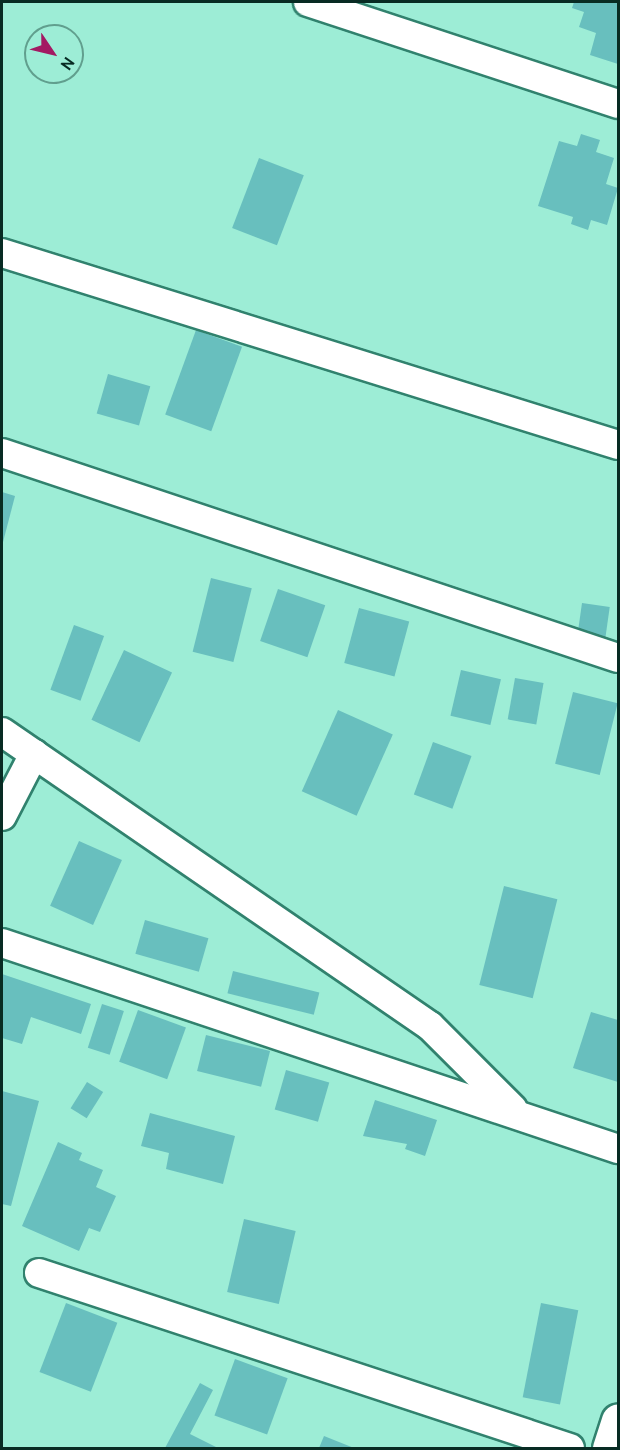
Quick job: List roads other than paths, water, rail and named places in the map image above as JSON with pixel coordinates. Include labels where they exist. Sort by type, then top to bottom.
[{"type":"street","points":[[308,2],[618,104]]},
{"type":"street","points":[[2,253],[618,446]]},
{"type":"street","points":[[2,453],[618,658]]},
{"type":"street","points":[[2,732],[430,1026],[516,1112]]},
{"type":"street","points":[[2,816],[34,754]]},
{"type":"street","points":[[2,943],[516,1112],[618,1149]]},
{"type":"street","points":[[39,1273],[570,1449]]},
{"type":"street","points":[[609,1449],[618,1420]]}]
